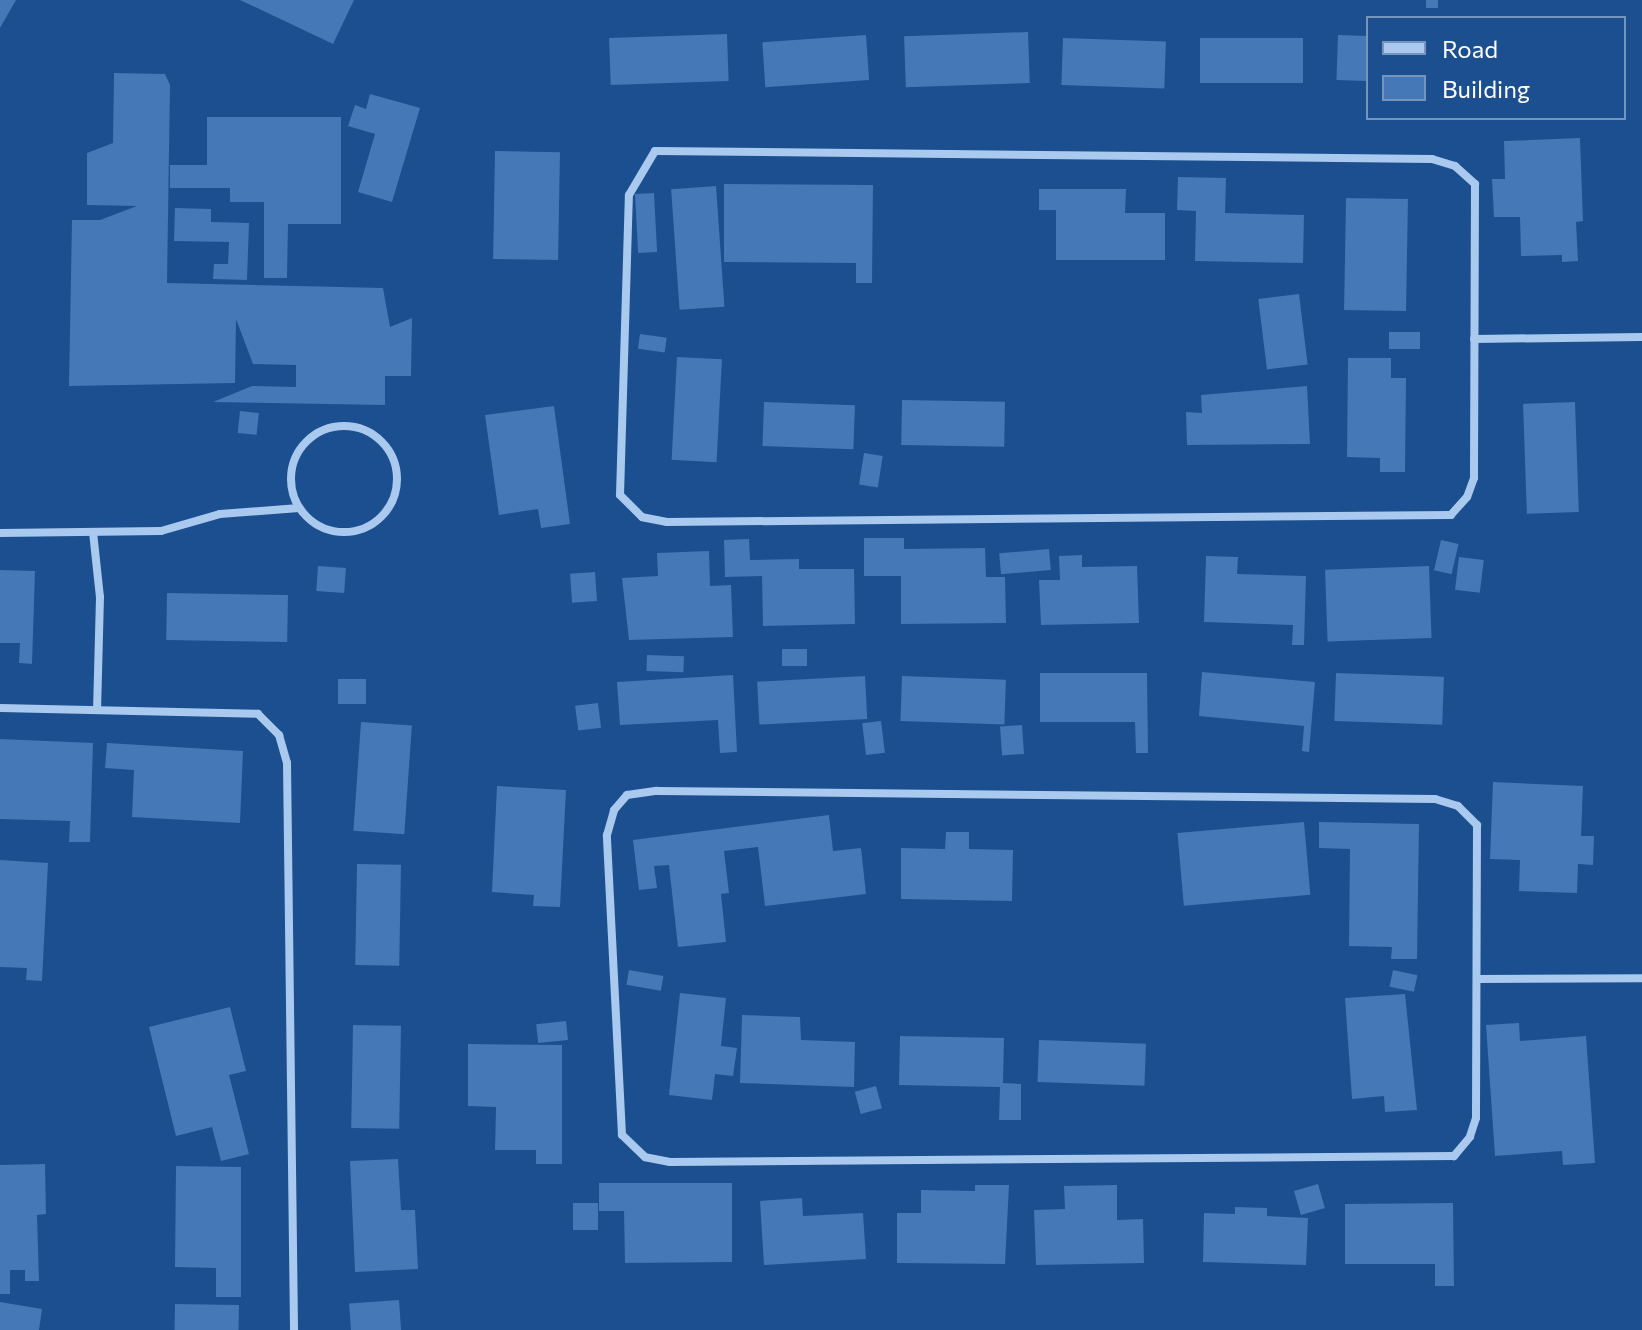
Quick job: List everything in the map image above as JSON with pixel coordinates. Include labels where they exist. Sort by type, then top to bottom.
[{"type":"street","points":[[655,151],[1432,159],[1455,166],[1475,184],[1474,339],[1474,478],[1467,497],[1451,515],[667,522],[642,517],[620,495],[629,195],[655,151]]},
{"type":"street","points":[[1474,339],[1642,337]]},
{"type":"street","points":[[0,533],[161,531],[220,514],[299,508],[328,530],[346,533],[380,519],[396,487],[389,451],[377,437],[346,426],[314,435],[292,469],[292,493],[299,508]]},
{"type":"street","points":[[93,532],[100,597],[97,709]]},
{"type":"street","points":[[0,708],[258,714],[279,735],[287,763],[294,1330]]},
{"type":"street","points":[[657,791],[1435,799],[1458,806],[1477,825],[1477,979],[1476,1118],[1454,1156],[670,1162],[645,1157],[622,1135],[607,835],[614,810],[627,795],[657,791]]},
{"type":"street","points":[[1477,979],[1642,978]]},
{"type":"building","points":[[0,0],[16,0],[0,28]]},
{"type":"building","points":[[240,0],[354,0],[333,44]]},
{"type":"building","points":[[1426,0],[1438,0],[1438,8],[1426,8]]},
{"type":"building","points":[[1028,32],[1030,83],[906,87],[904,36]]},
{"type":"building","points":[[727,34],[729,81],[611,85],[609,38]]},
{"type":"building","points":[[866,35],[869,80],[765,87],[762,42]]},
{"type":"building","points":[[1338,35],[1366,36],[1366,81],[1336,80]]},
{"type":"building","points":[[1063,38],[1166,42],[1164,89],[1061,85]]},
{"type":"building","points":[[1200,38],[1303,38],[1303,83],[1200,83]]},
{"type":"building","points":[[114,73],[165,74],[170,85],[167,283],[383,288],[390,327],[412,318],[411,376],[385,376],[385,405],[213,402],[252,386],[296,387],[296,365],[253,364],[236,319],[235,383],[69,386],[72,220],[100,220],[137,206],[87,205],[87,153],[113,143]]},
{"type":"building","points":[[370,94],[420,108],[392,202],[358,192],[375,134],[348,126],[355,105],[366,109]]},
{"type":"building","points":[[207,117],[341,117],[341,224],[288,224],[287,278],[264,278],[264,202],[230,202],[230,188],[170,188],[170,165],[207,165]]},
{"type":"building","points":[[1580,138],[1583,221],[1576,222],[1578,261],[1562,262],[1562,255],[1521,256],[1520,217],[1494,217],[1492,179],[1505,179],[1504,141]]},
{"type":"building","points":[[495,151],[560,152],[558,260],[493,259]]},
{"type":"building","points":[[1178,177],[1226,178],[1225,213],[1304,215],[1303,263],[1195,261],[1196,211],[1177,210]]},
{"type":"building","points":[[724,184],[873,185],[872,283],[856,283],[856,263],[724,262]]},
{"type":"building","points":[[716,186],[724,307],[680,310],[671,189]]},
{"type":"building","points":[[1039,189],[1126,189],[1125,213],[1165,213],[1165,260],[1056,260],[1056,210],[1039,210]]},
{"type":"building","points":[[654,193],[657,252],[638,253],[635,194]]},
{"type":"building","points":[[1346,198],[1408,199],[1406,311],[1344,310]]},
{"type":"building","points":[[175,208],[211,209],[211,222],[249,223],[247,280],[213,279],[214,264],[228,264],[229,242],[174,241]]},
{"type":"building","points":[[1299,294],[1308,364],[1267,369],[1258,299]]},
{"type":"building","points":[[1389,332],[1420,332],[1420,349],[1389,349]]},
{"type":"building","points":[[640,334],[667,338],[665,353],[638,349]]},
{"type":"building","points":[[677,357],[722,359],[717,462],[672,460]]},
{"type":"building","points":[[1348,358],[1391,358],[1391,378],[1406,378],[1405,472],[1380,472],[1380,458],[1347,457]]},
{"type":"building","points":[[1307,386],[1310,444],[1187,445],[1186,412],[1202,413],[1201,395]]},
{"type":"building","points":[[902,400],[1005,402],[1004,447],[901,445]]},
{"type":"building","points":[[764,402],[855,405],[853,449],[762,446]]},
{"type":"building","points":[[1575,402],[1579,512],[1527,514],[1523,404]]},
{"type":"building","points":[[554,406],[570,524],[541,528],[538,509],[499,515],[485,415]]},
{"type":"building","points":[[240,411],[259,413],[257,435],[238,433]]},
{"type":"building","points":[[864,453],[883,456],[878,488],[859,485]]},
{"type":"building","points":[[864,538],[904,538],[904,549],[985,548],[986,577],[1005,577],[1006,623],[901,624],[901,576],[864,576]]},
{"type":"building","points":[[749,539],[750,560],[799,559],[799,569],[854,569],[855,624],[763,626],[762,576],[725,577],[724,540]]},
{"type":"building","points":[[1441,540],[1459,544],[1452,574],[1434,570]]},
{"type":"building","points":[[1049,549],[1051,570],[1001,574],[999,553]]},
{"type":"building","points":[[709,551],[710,586],[731,585],[733,637],[629,640],[622,578],[658,576],[657,553]]},
{"type":"building","points":[[1082,555],[1082,567],[1137,566],[1139,623],[1041,625],[1039,580],[1060,580],[1059,556]]},
{"type":"building","points":[[1206,556],[1238,557],[1237,574],[1306,576],[1304,645],[1292,645],[1293,625],[1204,622]]},
{"type":"building","points":[[1459,557],[1484,560],[1480,593],[1455,590]]},
{"type":"building","points":[[318,566],[346,568],[344,593],[316,591]]},
{"type":"building","points":[[1429,566],[1432,638],[1328,642],[1325,570]]},
{"type":"building","points":[[0,570],[35,571],[32,664],[19,663],[20,643],[0,643]]},
{"type":"building","points":[[595,572],[597,601],[572,603],[570,574]]},
{"type":"building","points":[[167,593],[288,595],[287,642],[166,640]]},
{"type":"building","points":[[782,649],[807,649],[807,666],[782,666]]},
{"type":"building","points":[[647,655],[684,656],[683,672],[646,671]]},
{"type":"building","points":[[1202,672],[1315,682],[1309,752],[1302,751],[1304,726],[1199,716]]},
{"type":"building","points":[[1040,673],[1147,673],[1148,753],[1136,753],[1135,722],[1040,722]]},
{"type":"building","points":[[1336,673],[1444,677],[1442,725],[1334,721]]},
{"type":"building","points":[[733,675],[737,752],[720,753],[718,720],[620,725],[617,682]]},
{"type":"building","points":[[865,676],[867,719],[759,725],[757,682]]},
{"type":"building","points":[[902,676],[1006,680],[1004,725],[900,721]]},
{"type":"building","points":[[338,679],[366,679],[366,704],[338,704]]},
{"type":"building","points":[[598,703],[601,728],[578,731],[575,706]]},
{"type":"building","points":[[881,721],[885,753],[866,755],[862,723]]},
{"type":"building","points":[[361,722],[412,726],[404,834],[353,831]]},
{"type":"building","points":[[1022,725],[1024,754],[1002,755],[1000,727]]},
{"type":"building","points":[[0,739],[93,743],[90,842],[69,842],[70,821],[0,819]]},
{"type":"building","points":[[107,743],[243,751],[240,823],[132,817],[134,770],[105,768]]},
{"type":"building","points":[[1493,782],[1583,786],[1581,836],[1594,836],[1593,865],[1578,864],[1577,893],[1519,891],[1520,860],[1490,859]]},
{"type":"building","points":[[497,786],[566,790],[560,907],[533,906],[534,895],[492,892]]},
{"type":"building","points":[[829,815],[833,851],[861,848],[866,894],[765,906],[758,847],[724,851],[729,893],[721,894],[726,942],[678,947],[669,865],[654,866],[657,888],[639,890],[633,840]]},
{"type":"building","points":[[1304,822],[1310,895],[1184,906],[1177,833]]},
{"type":"building","points":[[1319,822],[1419,824],[1417,959],[1391,959],[1392,947],[1349,946],[1350,849],[1319,848]]},
{"type":"building","points":[[946,832],[969,832],[969,849],[1013,850],[1012,901],[901,899],[901,848],[945,849]]},
{"type":"building","points":[[0,860],[48,863],[42,981],[26,980],[27,968],[0,967]]},
{"type":"building","points":[[357,864],[401,865],[399,966],[355,965]]},
{"type":"building","points":[[629,970],[663,976],[661,991],[626,985]]},
{"type":"building","points":[[1393,970],[1417,975],[1414,992],[1389,987]]},
{"type":"building","points":[[680,993],[726,998],[721,1046],[737,1048],[733,1076],[715,1074],[712,1100],[669,1095]]},
{"type":"building","points":[[1405,994],[1417,1110],[1385,1112],[1384,1096],[1352,1099],[1345,998]]},
{"type":"building","points":[[230,1007],[246,1071],[229,1075],[249,1154],[221,1161],[212,1127],[176,1136],[149,1027]]},
{"type":"building","points":[[742,1015],[800,1017],[801,1040],[855,1042],[854,1087],[740,1083]]},
{"type":"building","points":[[566,1021],[568,1040],[538,1043],[536,1024]]},
{"type":"building","points":[[1519,1023],[1520,1041],[1586,1036],[1595,1163],[1563,1165],[1562,1151],[1495,1156],[1486,1025]]},
{"type":"building","points":[[353,1025],[401,1026],[399,1129],[351,1128]]},
{"type":"building","points":[[900,1036],[1004,1038],[1003,1083],[1021,1084],[1021,1120],[999,1120],[1000,1087],[899,1085]]},
{"type":"building","points":[[1039,1040],[1146,1044],[1144,1086],[1038,1082]]},
{"type":"building","points":[[468,1044],[562,1045],[562,1164],[536,1164],[536,1150],[495,1150],[496,1107],[468,1106]]},
{"type":"building","points":[[876,1086],[882,1108],[861,1114],[855,1092]]},
{"type":"building","points":[[398,1159],[401,1210],[415,1210],[418,1269],[355,1272],[350,1161]]},
{"type":"building","points":[[45,1164],[46,1214],[37,1215],[39,1281],[25,1281],[25,1270],[10,1270],[10,1294],[0,1294],[0,1165]]},
{"type":"building","points":[[176,1166],[241,1167],[241,1297],[216,1297],[216,1268],[175,1267]]},
{"type":"building","points":[[599,1183],[732,1183],[732,1262],[625,1263],[624,1211],[599,1211]]},
{"type":"building","points":[[1318,1184],[1325,1208],[1301,1215],[1294,1191]]},
{"type":"building","points":[[975,1185],[1009,1185],[1005,1264],[897,1263],[897,1213],[921,1213],[921,1190],[975,1191]]},
{"type":"building","points":[[1117,1185],[1117,1220],[1143,1219],[1144,1263],[1036,1265],[1034,1210],[1065,1209],[1064,1186]]},
{"type":"building","points":[[802,1198],[803,1216],[863,1213],[866,1259],[764,1265],[760,1201]]},
{"type":"building","points":[[573,1203],[598,1203],[598,1230],[573,1230]]},
{"type":"building","points":[[1453,1203],[1454,1286],[1435,1286],[1435,1264],[1345,1264],[1345,1204]]},
{"type":"building","points":[[1235,1207],[1267,1208],[1267,1216],[1308,1218],[1306,1265],[1203,1262],[1204,1213],[1235,1214]]},
{"type":"building","points":[[399,1300],[401,1330],[351,1330],[349,1303]]},
{"type":"building","points":[[0,1302],[42,1309],[39,1330],[0,1330]]},
{"type":"building","points":[[175,1304],[239,1305],[239,1330],[175,1330]]}]
